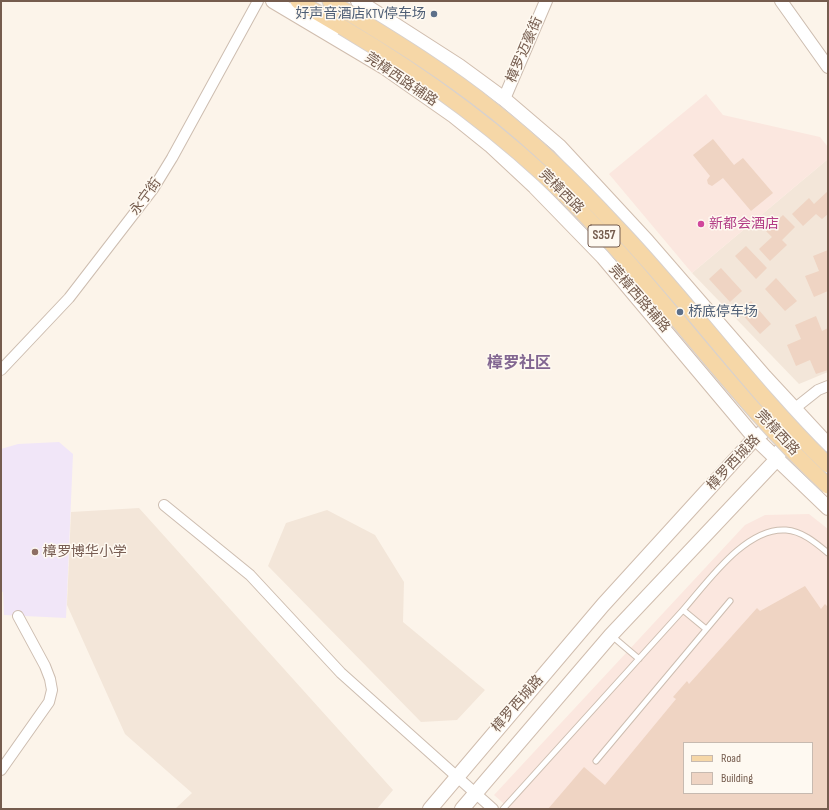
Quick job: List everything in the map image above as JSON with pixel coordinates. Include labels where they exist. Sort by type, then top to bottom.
[{"type":"main road","name":"莞樟西路辅路","points":[[273,1],[349,45],[454,116],[535,187],[598,251],[755,438],[828,508]]},
{"type":"main road","name":"莞樟西路","points":[[298,1],[342,27],[447,96],[487,125],[529,160],[593,224],[768,424],[828,486]]},
{"type":"main road","name":"莞樟西路","points":[[330,1],[453,80],[495,111],[542,153],[615,224],[762,396],[828,465]]},
{"type":"main road","points":[[358,1],[459,66],[504,99],[559,146],[612,202],[672,275],[828,445]]},
{"type":"main road","points":[[688,357],[703,364],[718,359],[724,353],[726,344],[722,328]]},
{"type":"main road","name":"樟罗西城路","points":[[430,809],[603,605],[755,438],[794,409]]},
{"type":"main road","name":"樟罗西城路","points":[[462,809],[474,793],[611,635],[777,459],[794,409]]},
{"type":"street","name":"永宁街","points":[[1,370],[69,298],[153,189],[172,158],[258,1]]},
{"type":"street","name":"樟罗迈豪街","points":[[504,99],[546,1]]},
{"type":"street","points":[[781,1],[828,67]]},
{"type":"street","points":[[794,409],[818,390],[828,386]]},
{"type":"street","points":[[164,505],[250,575],[340,673],[493,809]]},
{"type":"street","points":[[1,770],[49,702],[52,690],[45,666],[18,616]]},
{"type":"lane","points":[[503,809],[728,560],[748,542],[773,531],[786,530],[801,534],[828,553]]},
{"type":"lane","points":[[596,761],[730,601]]},
{"type":"lane","points":[[683,610],[706,629]]},
{"type":"lane","points":[[611,635],[639,659]]},
{"type":"shaded area","name":"新都会酒店","points":[[706,94],[723,115],[820,137],[828,147],[828,159],[692,273],[609,174]]},
{"type":"shaded area","points":[[828,159],[828,372],[799,384],[692,273]]},
{"type":"shaded area","name":"樟罗博华小学","points":[[59,442],[73,454],[66,618],[4,615],[3,592],[1,591],[1,449],[18,444]]},
{"type":"shaded area","points":[[139,508],[393,790],[377,809],[175,809],[192,793],[125,734],[67,605],[71,512]]},
{"type":"shaded area","points":[[327,510],[375,535],[404,582],[403,622],[485,690],[457,720],[421,722],[268,566],[286,523]]},
{"type":"shaded area","points":[[809,514],[828,529],[828,809],[510,809],[494,795],[745,525],[765,515]]},
{"type":"building","points":[[713,139],[734,165],[743,158],[773,193],[751,211],[723,178],[712,186],[708,184],[707,180],[710,176],[693,155]]},
{"type":"building","points":[[828,191],[828,214],[822,219],[816,214],[803,226],[792,214],[809,198],[814,204]]},
{"type":"building","points":[[783,215],[795,227],[782,240],[787,245],[770,261],[759,249],[772,237],[766,231]]},
{"type":"building","points":[[746,246],[767,268],[756,279],[735,256]]},
{"type":"building","points":[[828,250],[828,291],[814,297],[805,276],[819,271],[813,256]]},
{"type":"building","points":[[721,268],[742,291],[730,302],[709,279]]},
{"type":"building","points":[[776,278],[797,301],[785,311],[765,289]]},
{"type":"building","points":[[751,301],[771,324],[760,334],[739,311]]},
{"type":"building","points":[[816,316],[822,331],[828,328],[828,370],[816,374],[810,360],[796,366],[787,345],[801,339],[795,325]]},
{"type":"building","points":[[805,586],[821,609],[825,604],[828,607],[828,809],[548,809],[584,767],[605,785],[676,699],[673,697],[687,681],[689,684],[757,608],[760,611]]},
{"type":"place","name":"好声音酒店KTV停车场","points":[[434,14]]},
{"type":"place","name":"新都会酒店","points":[[701,224]]},
{"type":"place","name":"桥底停车场","points":[[680,312]]},
{"type":"place","name":"樟罗博华小学","points":[[35,552]]},
{"type":"district","name":"樟罗社区","points":[[519,364]]}]
